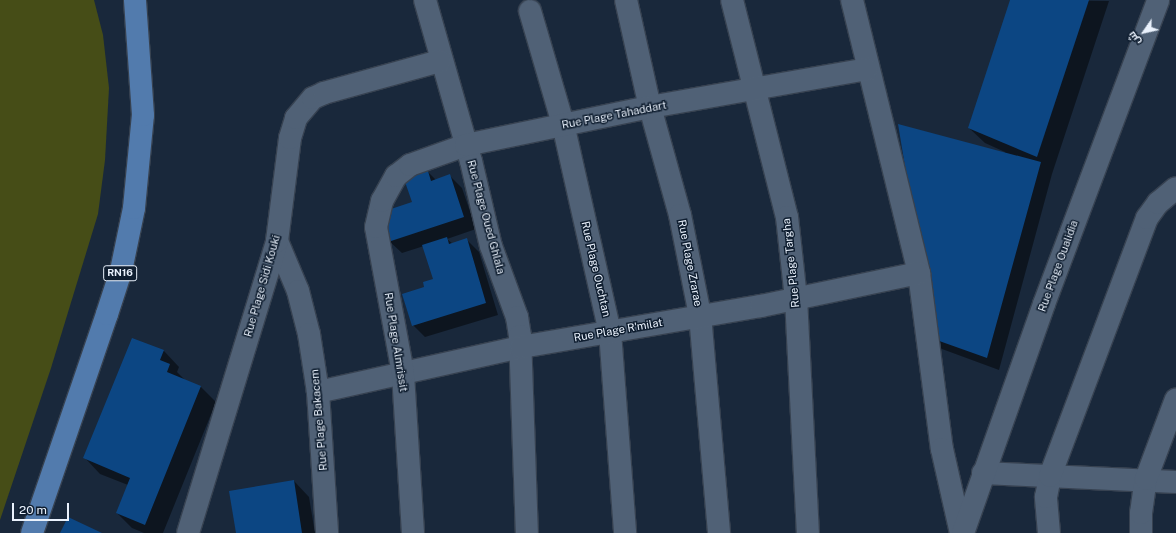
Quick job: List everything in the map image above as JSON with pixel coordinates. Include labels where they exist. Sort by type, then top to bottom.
[{"type":"main road","name":"RN16","points":[[32,533],[121,271],[134,208],[143,115],[135,0]]},
{"type":"street","name":"Rue Plage Oued Ghlala","points":[[425,0],[440,61],[466,145],[491,246],[517,317],[521,347],[527,533]]},
{"type":"street","name":"Rue Plage Zrarae","points":[[626,0],[650,107],[680,215],[700,315],[719,533]]},
{"type":"street","name":"Rue Plage Targha","points":[[732,0],[786,217],[796,298],[808,533]]},
{"type":"street","points":[[852,0],[867,69],[919,272],[942,448],[962,533]]},
{"type":"street","name":"Rue Plage Oualidia","points":[[962,533],[1158,0]]},
{"type":"street","name":"Rue Plage Ouchtan","points":[[530,11],[563,124],[610,332],[624,533]]},
{"type":"street","name":"Rue Plage Sidi Kouki","points":[[191,525],[276,241],[290,138],[296,118],[302,109],[313,98],[324,93],[440,61]]},
{"type":"street","name":"Rue Plage Tahaddart","points":[[382,201],[396,176],[410,165],[466,145],[650,107],[754,91],[867,69]]},
{"type":"street","points":[[1049,533],[1046,497],[1050,476],[1147,218],[1158,204],[1176,188]]},
{"type":"street","name":"Rue Plage Almrissit","points":[[382,201],[377,214],[377,235],[403,373],[413,533]]},
{"type":"street","name":"Rue Plage Bakacem","points":[[276,241],[298,291],[305,313],[318,392],[326,533]]},
{"type":"street","name":"Rue Plage R'milat","points":[[318,392],[521,347],[700,315],[761,306],[919,272]]},
{"type":"street","points":[[1141,533],[1141,512],[1146,479],[1176,399]]},
{"type":"street","points":[[983,473],[1146,479],[1176,482]]},
{"type":"street","points":[[191,525],[208,533]]},
{"type":"green space","points":[[0,0],[94,0],[103,35],[109,88],[105,160],[98,214],[51,368],[0,520]]},
{"type":"building","points":[[1010,0],[1089,0],[1037,157],[968,128]]},
{"type":"building","points":[[898,124],[1041,162],[987,358],[928,337],[928,304]]},
{"type":"building","points":[[428,171],[431,181],[450,174],[464,217],[388,242],[379,213],[412,202],[404,179]]},
{"type":"building","points":[[447,237],[449,244],[467,238],[486,303],[412,326],[402,294],[424,287],[423,282],[433,279],[422,245]]},
{"type":"building","points":[[132,338],[164,350],[160,360],[170,364],[167,372],[201,386],[145,525],[116,513],[130,478],[83,458]]},
{"type":"building","points":[[294,480],[302,533],[236,533],[229,491]]},
{"type":"building","points":[[68,517],[102,533],[60,533]]}]
